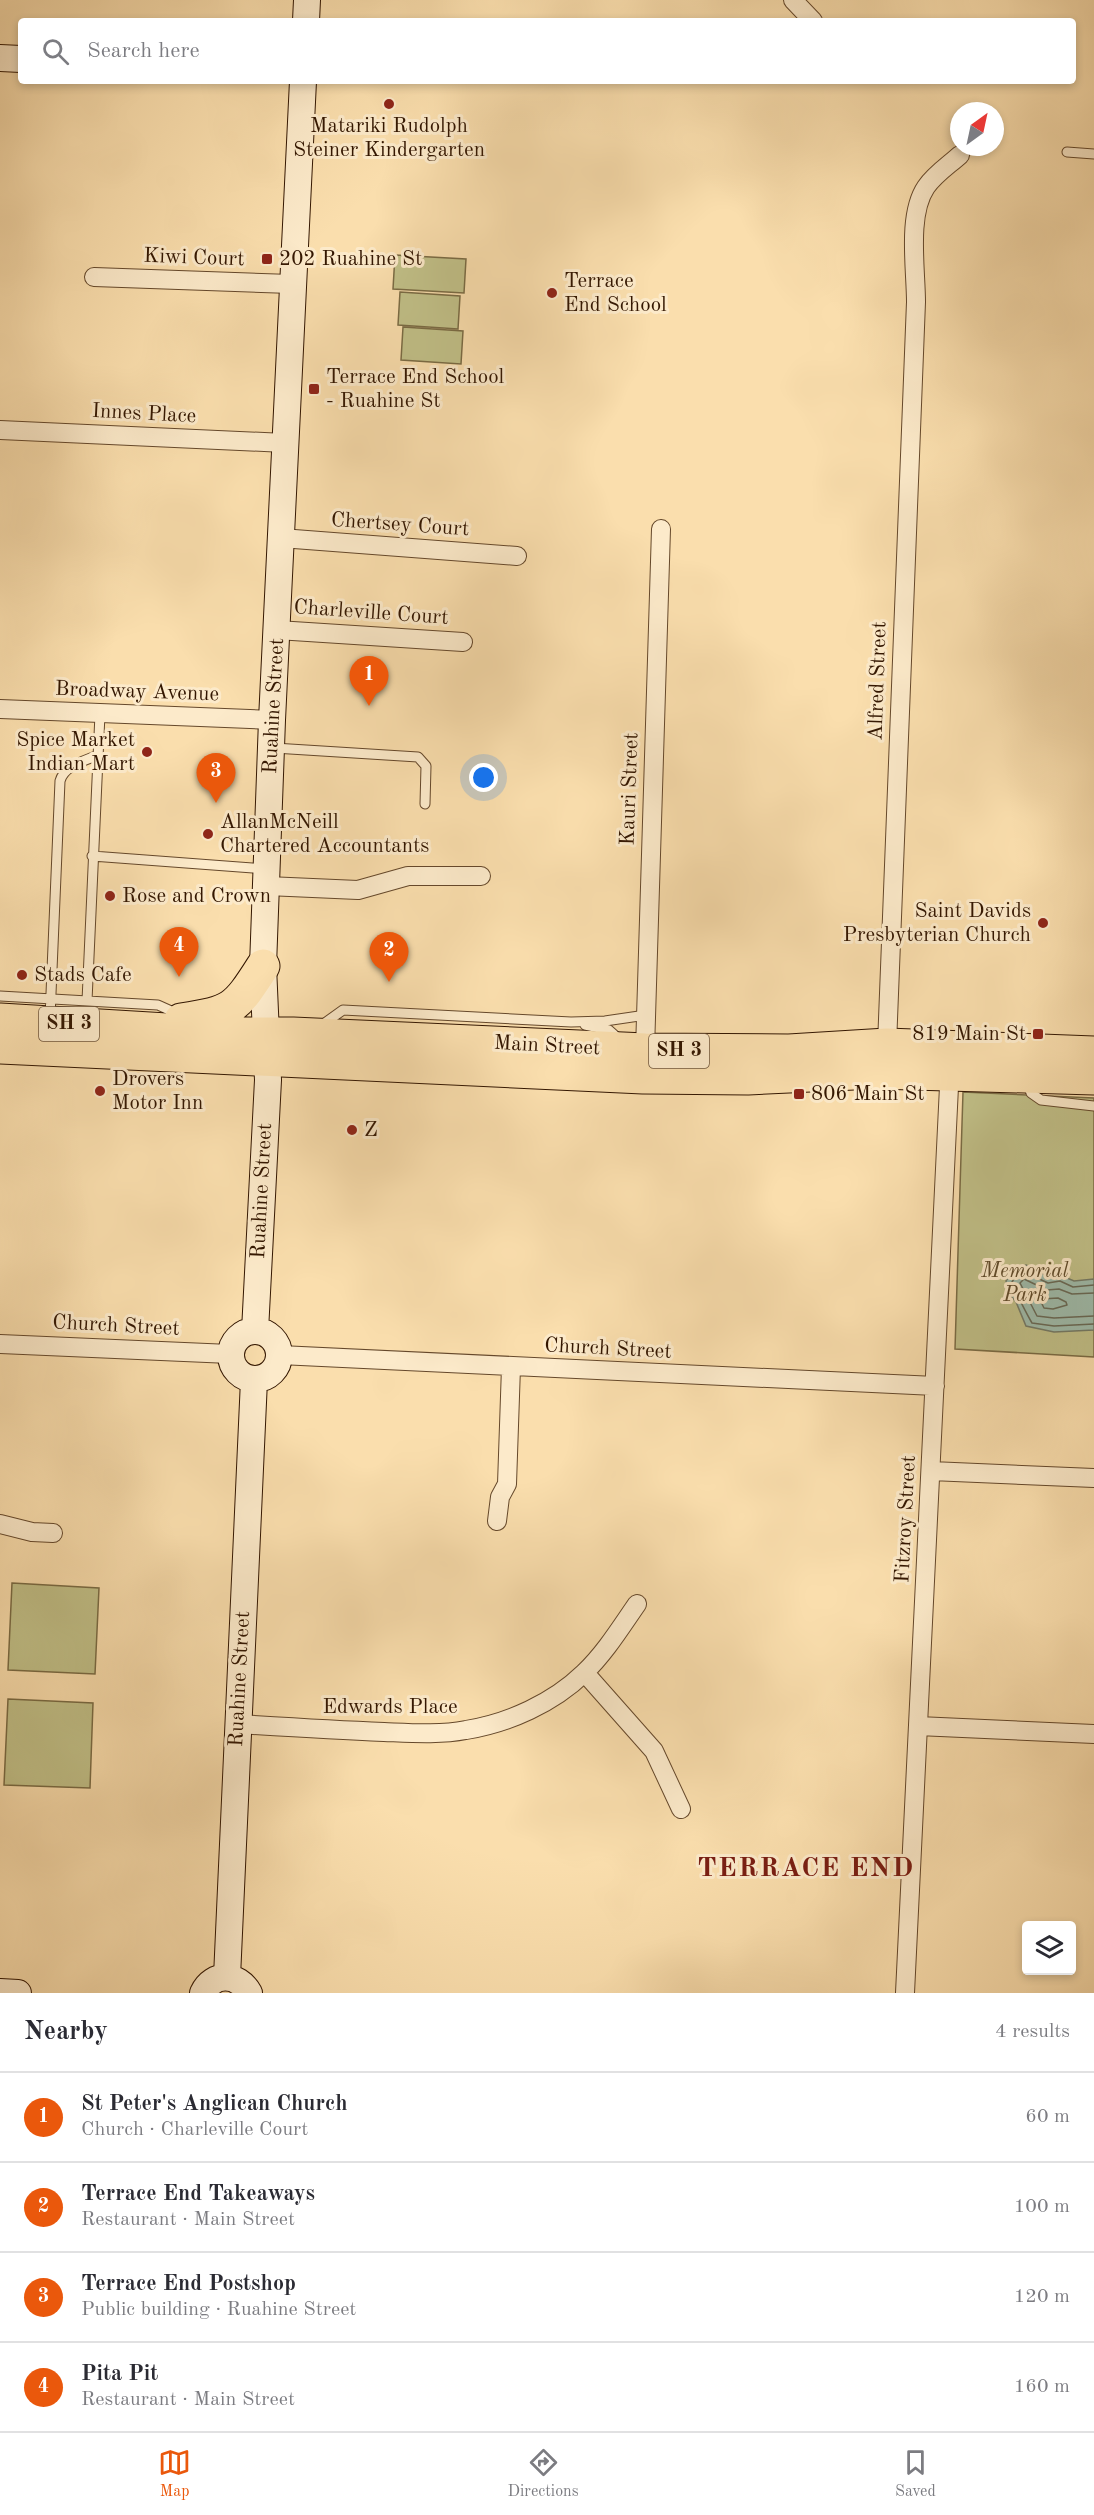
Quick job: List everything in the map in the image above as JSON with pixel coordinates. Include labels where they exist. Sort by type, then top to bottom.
[{"type":"highway","points":[[137,1027],[220,1013],[237,1004],[263,966]]},
{"type":"highway","name":"Main Street","points":[[0,1020],[50,1011],[266,1047],[308,1035],[638,1050],[789,1051],[887,1045],[1025,1075],[1094,1078]]},
{"type":"highway","name":"Main Street","points":[[0,1047],[266,1047],[691,1078],[748,1078],[876,1072],[950,1059],[1094,1053]]},
{"type":"street","points":[[306,18],[307,0]]},
{"type":"street","points":[[793,0],[810,18]]},
{"type":"street","points":[[0,58],[18,59]]},
{"type":"street","name":"Ruahine Street","points":[[255,1331],[268,1080],[263,966],[272,720],[291,284],[303,84]]},
{"type":"street","name":"Alfred Street","points":[[887,1045],[915,319],[915,236],[918,204],[927,185],[959,156]]},
{"type":"street","name":"Kiwi Court","points":[[94,277],[291,284]]},
{"type":"street","name":"Innes Place","points":[[0,430],[285,443]]},
{"type":"street","name":"Kauri Street","points":[[638,1050],[646,1015],[661,529]]},
{"type":"street","name":"Chertsey Court","points":[[281,538],[517,556]]},
{"type":"street","name":"Charleville Court","points":[[277,630],[463,642]]},
{"type":"street","name":"Broadway Avenue","points":[[0,709],[272,720]]},
{"type":"street","points":[[268,878],[358,890],[408,876],[481,876]]},
{"type":"street","name":"Fitzroy Street","points":[[905,1993],[950,1059]]},
{"type":"street","points":[[255,1331],[264,1332],[276,1342],[280,1355],[275,1368],[267,1378],[255,1380],[241,1375],[234,1368],[230,1354],[238,1338],[255,1331]]},
{"type":"street","name":"Church Street","points":[[0,1344],[230,1354]]},
{"type":"street","name":"Church Street","points":[[280,1355],[935,1386]]},
{"type":"street","points":[[497,1521],[500,1497],[507,1484],[511,1367]]},
{"type":"street","name":"Ruahine Street","points":[[227,1977],[255,1380]]},
{"type":"street","points":[[931,1471],[1094,1478]]},
{"type":"street","points":[[0,1524],[32,1532],[53,1533]]},
{"type":"street","name":"Edwards Place","points":[[238,1724],[410,1733],[465,1730],[497,1723],[528,1711],[563,1690],[585,1673],[637,1604]]},
{"type":"street","points":[[585,1673],[654,1751],[681,1809]]},
{"type":"street","points":[[918,1726],[1094,1734]]},
{"type":"street","points":[[202,1993],[214,1980],[227,1977],[239,1981],[249,1993]]},
{"type":"street","points":[[0,1992],[18,1993]]},
{"type":"lane","points":[[1066,152],[1094,154]]},
{"type":"lane","points":[[87,1001],[100,714]]},
{"type":"lane","points":[[271,748],[418,757],[426,766],[425,804]]},
{"type":"lane","points":[[50,1011],[60,781],[64,772],[69,768],[98,755]]},
{"type":"lane","points":[[92,856],[157,861],[268,878]]},
{"type":"lane","points":[[0,996],[50,1011],[87,1001],[158,1005],[189,1019]]},
{"type":"lane","points":[[308,1035],[343,1010],[572,1022],[646,1015]]},
{"type":"lane","points":[[572,1022],[609,1030],[638,1050]]},
{"type":"lane","points":[[1025,1075],[1031,1093],[1041,1100],[1094,1106]]},
{"type":"green space","points":[[395,255],[466,259],[464,293],[393,289]]},
{"type":"green space","points":[[400,292],[460,296],[458,329],[398,325]]},
{"type":"green space","points":[[403,327],[463,331],[461,364],[401,360]]},
{"type":"green space","name":"Memorial Park","points":[[963,1092],[1094,1098],[1094,1357],[955,1349]]},
{"type":"green space","points":[[12,1583],[99,1588],[95,1674],[8,1670]]},
{"type":"green space","points":[[8,1699],[93,1703],[90,1788],[4,1785]]},
{"type":"water","points":[[1026,1265],[1049,1277],[1060,1275],[1074,1281],[1094,1279],[1094,1330],[1054,1332],[1026,1326],[1016,1302],[1008,1293],[1006,1281],[1014,1269]]},
{"type":"place","name":"Matariki Rudolph Steiner Kindergarten","points":[[389,104]]},
{"type":"place","name":"202 Ruahine St","points":[[267,259]]},
{"type":"place","name":"Terrace End School","points":[[552,293]]},
{"type":"place","name":"Terrace End School - Ruahine St","points":[[314,389]]},
{"type":"place","name":"St Peter's Anglican Church","points":[[369,706]]},
{"type":"place","name":"Spice Market Indian Mart","points":[[147,752]]},
{"type":"place","name":"Terrace End Postshop","points":[[216,803]]},
{"type":"place","name":"AllanMcNeill Chartered Accountants","points":[[208,834]]},
{"type":"place","name":"Rose and Crown","points":[[110,896]]},
{"type":"place","name":"Saint Davids Presbyterian Church","points":[[1043,923]]},
{"type":"place","name":"Stads Cafe","points":[[22,975]]},
{"type":"place","name":"Pita Pit","points":[[179,977]]},
{"type":"place","name":"Terrace End Takeaways","points":[[389,982]]},
{"type":"place","name":"819 Main St","points":[[1038,1034]]},
{"type":"place","name":"Drovers Motor Inn","points":[[100,1091]]},
{"type":"place","name":"806 Main St","points":[[799,1094]]},
{"type":"place","name":"Z","points":[[352,1130]]},
{"type":"district","name":"TERRACE END","points":[[806,1868]]}]
